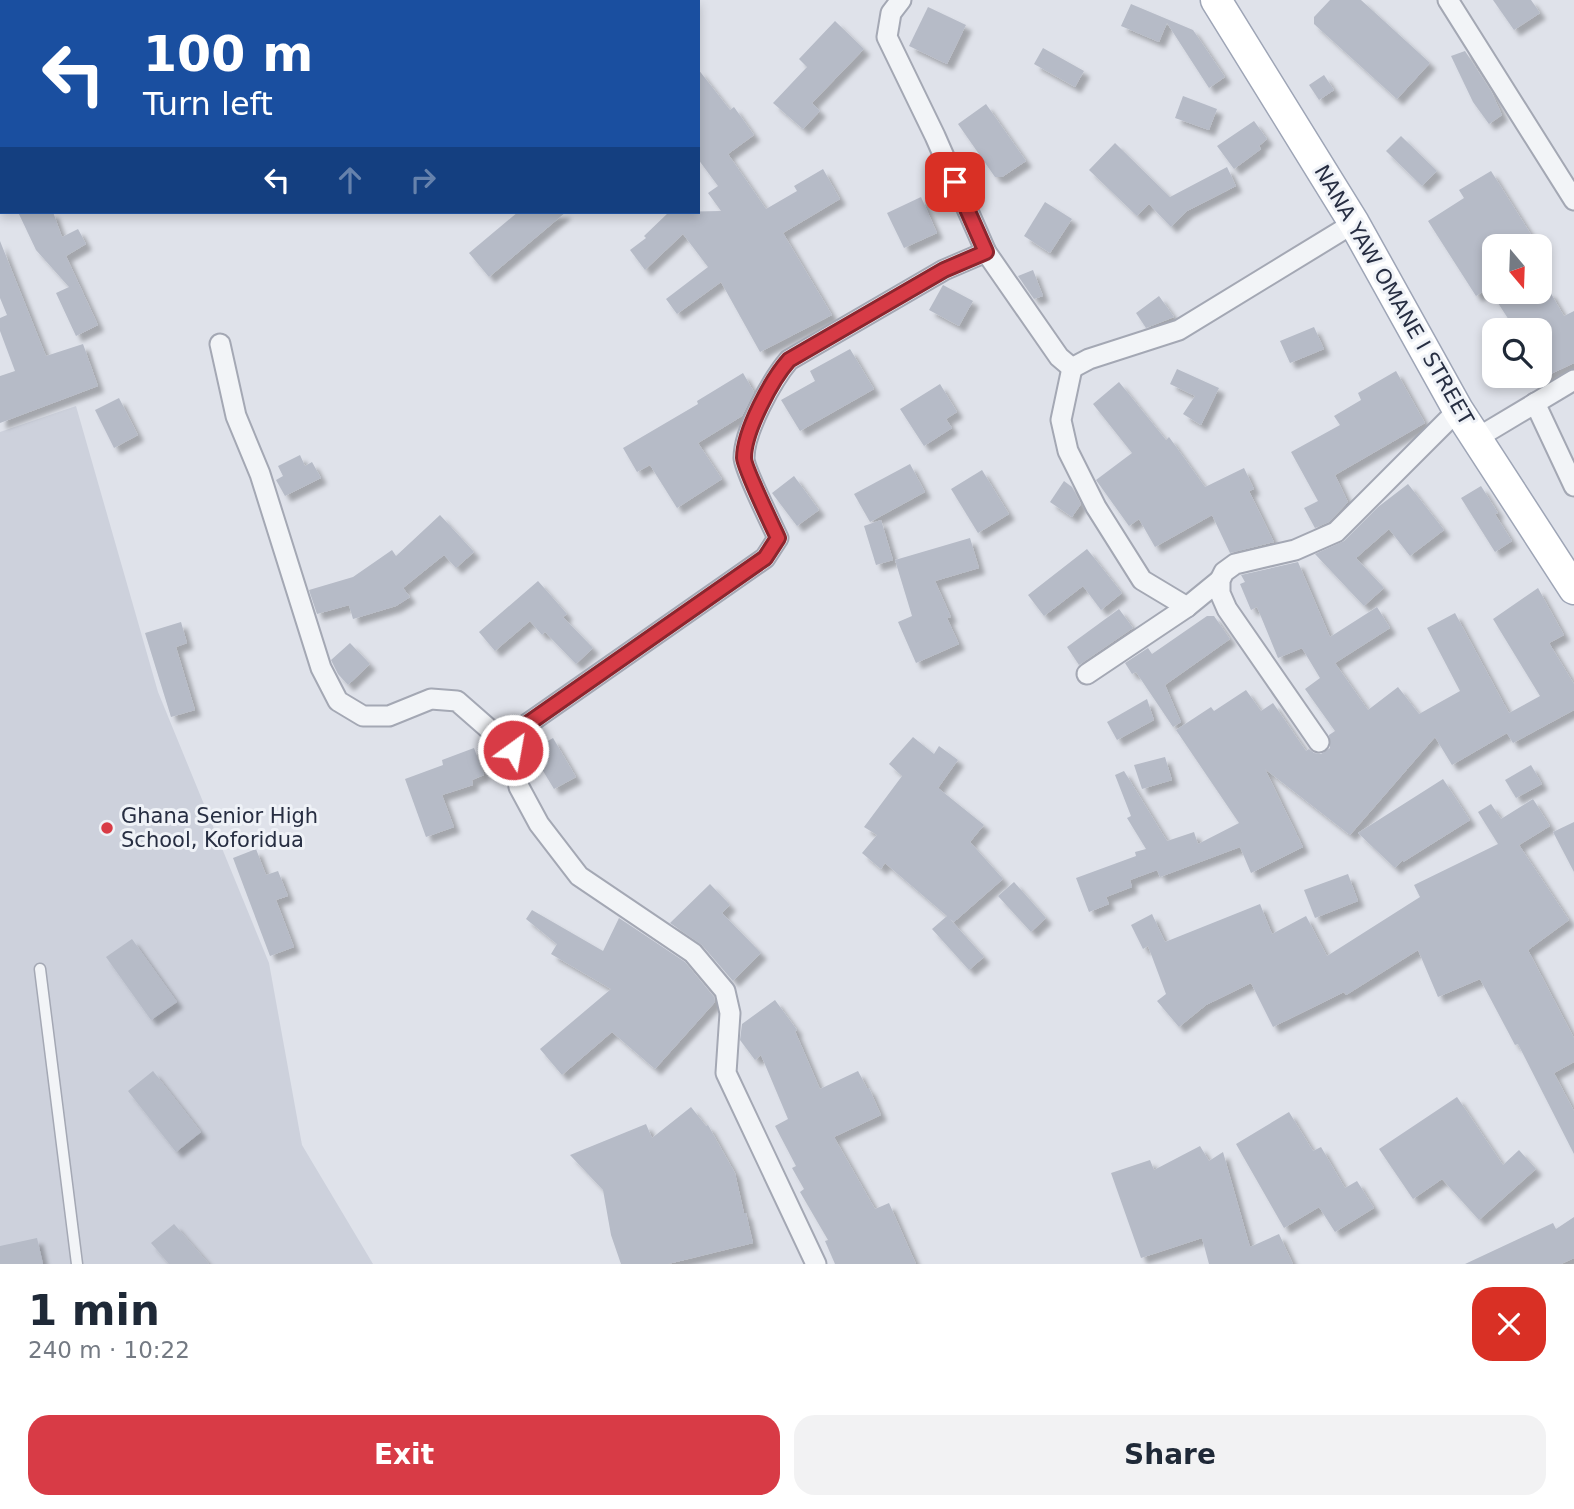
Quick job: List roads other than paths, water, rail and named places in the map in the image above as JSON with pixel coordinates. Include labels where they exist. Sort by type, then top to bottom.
[{"type":"main road","name":"NANA YAW OMANE I STREET","points":[[1216,0],[1354,223],[1458,410],[1574,589]]},
{"type":"street","points":[[901,0],[891,13],[887,37],[986,252],[1059,357],[1072,368]]},
{"type":"street","points":[[1448,0],[1574,200]]},
{"type":"street","points":[[1072,368],[1089,359],[1179,330],[1354,223]]},
{"type":"street","points":[[816,1264],[726,1073],[730,1013],[725,990],[693,953],[579,876],[539,824],[519,787],[513,750],[526,725],[765,558],[778,538],[743,459],[755,414],[789,360],[944,270],[986,252]]},
{"type":"street","points":[[219,344],[236,416],[260,474],[321,668],[338,701],[363,716],[389,716],[431,699],[457,701],[513,750]]},
{"type":"street","points":[[1072,368],[1061,420],[1068,451],[1096,507],[1142,580],[1187,607]]},
{"type":"street","points":[[1477,438],[1574,380]]},
{"type":"street","points":[[1535,402],[1574,486]]},
{"type":"street","points":[[1087,674],[1187,607],[1235,564],[1296,550],[1336,532],[1458,410]]},
{"type":"street","points":[[1220,580],[1220,593],[1227,609],[1319,742]]},
{"type":"lane","points":[[40,969],[77,1264]]},
{"type":"place","name":"Ghana Senior High School, Koforidua","points":[[107,828]]}]
